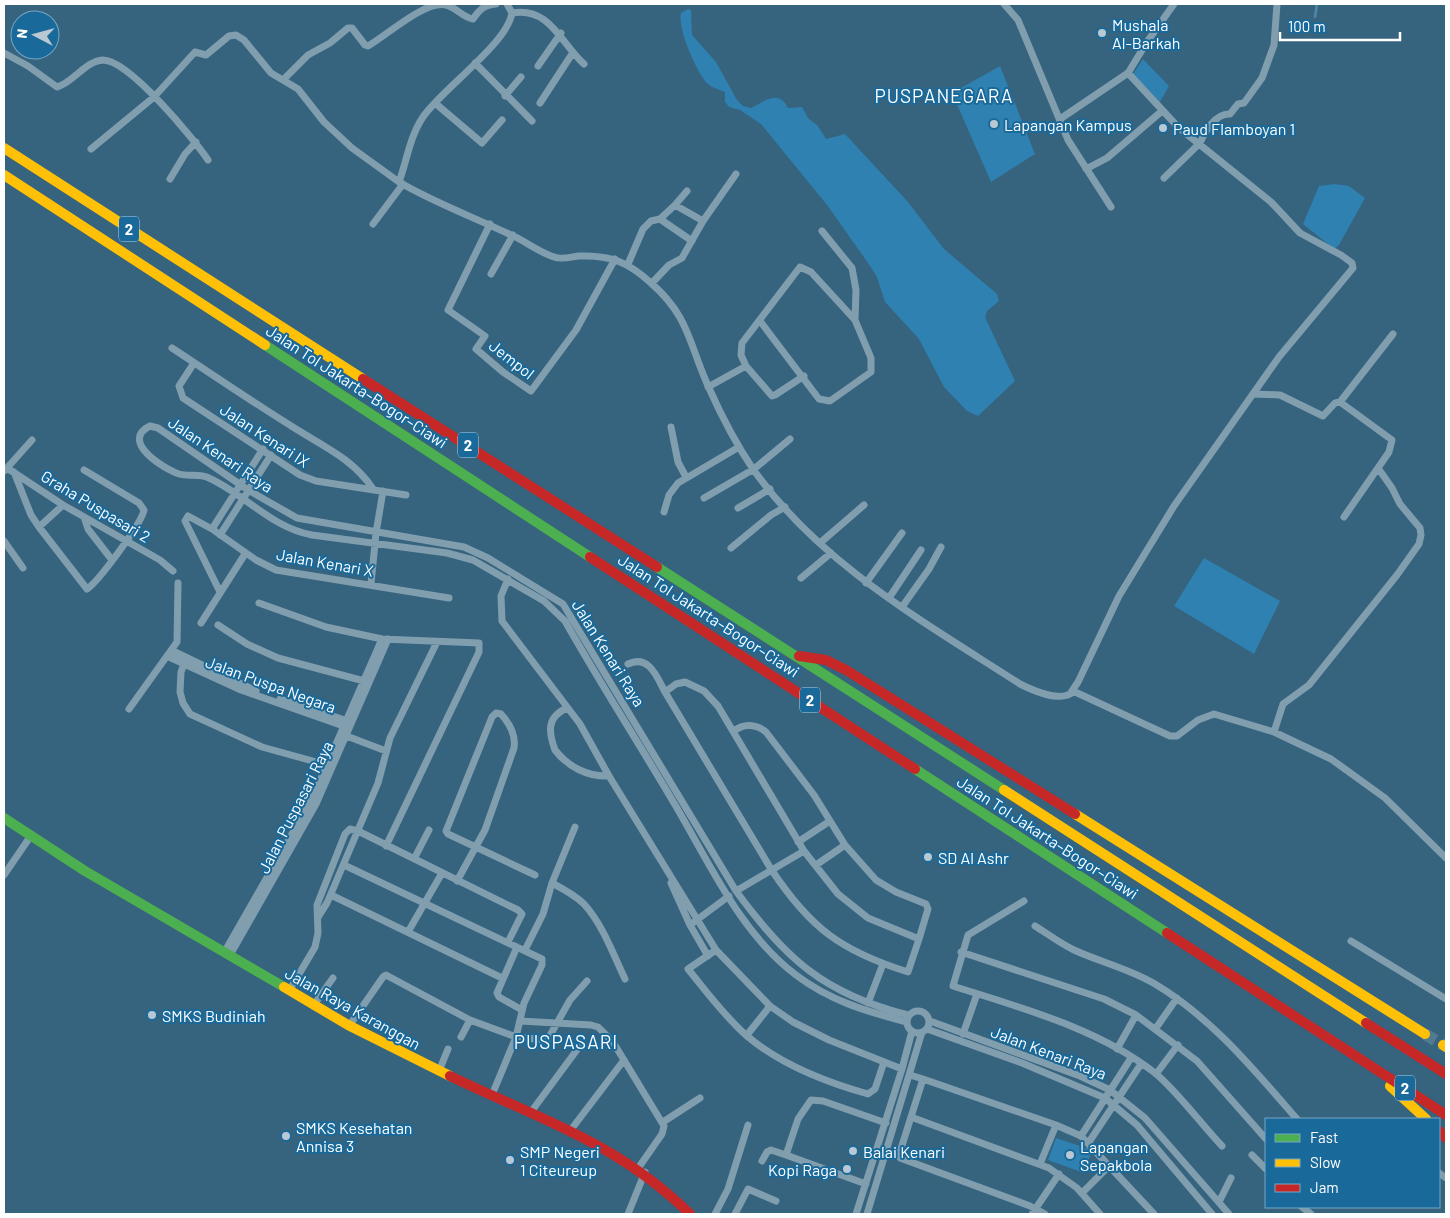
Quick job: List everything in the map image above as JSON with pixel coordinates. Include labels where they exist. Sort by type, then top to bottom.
[{"type":"main road","name":"Jalan Tol Jakarta–Bogor–Ciawi","points":[[4,148],[1446,1074]]},
{"type":"main road","name":"Jalan Tol Jakarta–Bogor–Ciawi","points":[[4,175],[1446,1115]]},
{"type":"main road","points":[[796,656],[826,660],[846,670],[1425,1034]]},
{"type":"main road","name":"Jalan Raya Karanggan","points":[[4,818],[94,878],[228,953],[349,1026],[439,1071],[597,1143],[642,1170],[671,1193],[690,1214]]},
{"type":"main road","points":[[1365,1062],[1425,1118]]},
{"type":"street","points":[[283,80],[308,55],[330,43],[348,28],[352,28],[365,45],[368,46],[418,11],[442,4],[449,5],[464,17],[473,20],[480,9],[488,4],[496,4]]},
{"type":"street","points":[[507,4],[512,13]]},
{"type":"street","points":[[1004,4],[1018,20],[1068,140],[1111,207]]},
{"type":"street","points":[[1060,119],[1128,73],[1174,4]]},
{"type":"street","points":[[1164,178],[1200,143],[1203,135],[1218,118],[1230,114],[1238,104],[1244,103],[1262,78],[1274,45],[1277,4]]},
{"type":"street","points":[[512,13],[531,12],[561,34],[572,54],[584,64]]},
{"type":"street","points":[[373,224],[401,183],[417,126],[435,103],[505,30],[512,13]]},
{"type":"street","points":[[91,149],[154,97],[196,52],[206,55],[234,34],[244,40],[271,73],[298,89],[324,122],[352,148],[401,183],[513,235],[557,258],[589,256],[615,259],[628,264],[652,283],[668,298],[682,318],[708,387],[739,447],[785,508],[830,553],[866,583],[1028,688],[1064,696],[1073,691],[1119,596],[1207,457],[1279,357],[1353,265],[1341,255],[1300,234],[1272,202],[1178,127],[1128,73]]},
{"type":"street","points":[[538,66],[561,34]]},
{"type":"street","points":[[4,53],[32,69],[57,87],[96,62],[104,60],[110,62],[154,97],[196,142],[208,160]]},
{"type":"street","points":[[540,103],[572,54]]},
{"type":"street","points":[[475,63],[532,121]]},
{"type":"street","points":[[506,96],[521,77]]},
{"type":"street","points":[[435,103],[482,143],[502,120]]},
{"type":"street","points":[[1086,169],[1107,158],[1162,111]]},
{"type":"street","points":[[170,179],[185,154],[196,142]]},
{"type":"street","points":[[652,283],[670,265],[682,258],[703,221],[736,174]]},
{"type":"street","points":[[628,264],[643,229],[651,221],[660,219],[688,191]]},
{"type":"street","points":[[675,204],[703,221]]},
{"type":"street","points":[[660,219],[692,242]]},
{"type":"street","name":"Jempol","points":[[490,224],[448,310],[485,336],[476,348],[503,372],[531,391],[576,330],[615,259]]},
{"type":"street","points":[[822,231],[852,268],[856,290],[855,320]]},
{"type":"street","points":[[491,274],[513,235]]},
{"type":"street","points":[[760,321],[804,376],[819,398],[830,401],[872,371],[871,358],[855,320],[811,272],[800,267],[742,343],[742,359],[772,396],[804,376]]},
{"type":"street","points":[[1254,394],[1280,395],[1323,416],[1335,403],[1340,402],[1393,334]]},
{"type":"street","points":[[172,348],[342,456],[364,475],[373,489]]},
{"type":"street","name":"Jalan Kenari IX","points":[[194,363],[179,386],[183,398],[308,479],[406,495]]},
{"type":"street","points":[[708,387],[746,366]]},
{"type":"street","points":[[1340,402],[1392,440],[1389,452],[1344,517]]},
{"type":"street","name":"Jalan Kenari Raya","points":[[907,1018],[826,984],[791,957],[770,935],[736,891],[563,604],[520,580],[508,579],[473,560],[458,555],[299,533],[284,527],[210,478],[193,474],[179,474],[166,468],[143,450],[140,444],[140,435],[148,426],[158,428],[248,490],[297,518],[464,547],[488,558],[520,580],[556,610],[572,634],[674,802],[728,896],[756,934],[782,963],[818,991],[857,1009],[907,1018]]},
{"type":"street","points":[[671,428],[678,462],[686,477]]},
{"type":"street","points":[[704,498],[754,469],[790,439]]},
{"type":"street","points":[[6,469],[32,440]]},
{"type":"street","points":[[664,512],[669,495],[678,483],[739,447]]},
{"type":"street","points":[[212,529],[263,449]]},
{"type":"street","points":[[220,535],[271,455]]},
{"type":"street","points":[[1274,732],[1283,704],[1309,685],[1397,575],[1419,544],[1420,528],[1400,504],[1392,488],[1378,468]]},
{"type":"street","name":"Graha Puspasari 2","points":[[6,469],[14,472],[63,505],[160,560],[173,571]]},
{"type":"street","points":[[14,472],[27,506],[38,527],[85,588],[90,587],[112,560],[141,521],[144,510],[142,506],[84,470]]},
{"type":"street","points":[[738,508],[770,489]]},
{"type":"street","points":[[371,584],[374,544],[383,491]]},
{"type":"street","points":[[38,527],[63,505]]},
{"type":"street","points":[[820,543],[864,505]]},
{"type":"street","points":[[730,548],[771,516],[785,508]]},
{"type":"street","name":"Jalan Kenari X","points":[[220,592],[185,521],[186,517],[190,516],[212,529],[246,554],[276,570],[449,598]]},
{"type":"street","points":[[84,517],[88,529],[112,560]]},
{"type":"street","points":[[866,583],[902,533]]},
{"type":"street","points":[[4,541],[23,568]]},
{"type":"street","points":[[902,607],[929,569],[941,547]]},
{"type":"street","points":[[889,598],[921,550]]},
{"type":"street","points":[[801,578],[830,553]]},
{"type":"street","points":[[201,623],[246,554]]},
{"type":"street","points":[[508,579],[502,596],[502,622],[580,724],[669,876],[716,950],[770,1006],[812,1032],[902,1069]]},
{"type":"street","points":[[129,709],[171,654],[178,638],[178,583]]},
{"type":"street","points":[[259,602],[326,627],[385,639],[436,642],[476,641],[480,646],[479,652],[386,846]]},
{"type":"street","points":[[218,625],[247,644],[278,658],[367,681]]},
{"type":"street","points":[[572,634],[579,628]]},
{"type":"street","name":"Jalan Puspasari Raya","points":[[228,953],[331,766],[385,639]]},
{"type":"street","points":[[318,917],[344,865],[378,783],[390,738],[436,642]]},
{"type":"street","points":[[171,654],[184,662],[180,692],[183,703],[190,714],[262,747],[331,766]]},
{"type":"street","points":[[628,664],[638,660],[647,664],[789,897],[827,936],[855,952],[908,972],[928,909],[926,904],[896,892],[876,880],[844,845],[814,795],[766,732],[756,726],[748,725],[741,726],[734,731]]},
{"type":"street","name":"Jalan Puspa Negara","points":[[184,662],[254,693],[348,725]]},
{"type":"street","points":[[665,692],[682,682],[704,691],[712,697],[734,731],[798,842],[816,866],[852,907],[868,918],[919,939]]},
{"type":"street","points":[[1073,691],[1170,736],[1177,736],[1198,720],[1214,714],[1274,732],[1331,759],[1385,798],[1446,858]]},
{"type":"street","points":[[567,708],[556,713],[553,717],[551,733],[555,750],[584,772],[596,776],[609,776]]},
{"type":"street","points":[[457,881],[476,848],[499,796],[514,748],[513,733],[500,713],[495,713],[446,829],[448,834],[476,848],[535,875]]},
{"type":"street","points":[[344,735],[386,751]]},
{"type":"street","points":[[674,802],[681,798]]},
{"type":"street","points":[[798,842],[830,821]]},
{"type":"street","points":[[525,950],[543,914],[552,882],[575,827]]},
{"type":"street","points":[[289,991],[315,947],[318,934],[316,910],[318,900],[345,834],[350,829],[358,831],[521,912],[508,942]]},
{"type":"street","points":[[414,859],[429,830]]},
{"type":"street","points":[[4,875],[30,837]]},
{"type":"street","points":[[816,866],[844,845]]},
{"type":"street","points":[[736,891],[804,850]]},
{"type":"street","points":[[344,865],[540,958],[542,962],[522,1010],[516,1037],[492,1095]]},
{"type":"street","points":[[408,932],[442,873]]},
{"type":"street","points":[[669,876],[675,894],[690,925],[708,956]]},
{"type":"street","points":[[552,882],[583,903],[593,916],[605,936],[625,979]]},
{"type":"street","points":[[330,895],[502,978]]},
{"type":"street","points":[[690,925],[728,896]]},
{"type":"street","points":[[1024,901],[970,932],[961,952],[953,986],[1070,1026],[1118,1049],[1156,1074],[1222,1146]]},
{"type":"street","points":[[1035,926],[1074,950],[1152,983],[1177,998],[1218,1033],[1296,1118]]},
{"type":"street","points":[[1350,941],[1445,996]]},
{"type":"street","points":[[517,947],[502,978],[498,995],[522,1010]]},
{"type":"street","points":[[716,950],[688,969],[747,1035],[772,1053],[812,1075],[868,1094],[875,1089],[884,1062]]},
{"type":"street","points":[[961,952],[1104,999],[1136,1014],[1197,1061],[1265,1138]]},
{"type":"street","points":[[868,1003],[883,964]]},
{"type":"street","points":[[349,1026],[385,975],[470,1020],[516,1037],[546,1040],[573,996],[586,981]]},
{"type":"street","points":[[313,1006],[332,978]]},
{"type":"street","points":[[963,1034],[978,994]]},
{"type":"street","points":[[1156,1028],[1177,998]]},
{"type":"street","points":[[747,1035],[770,1006]]},
{"type":"street","points":[[856,1214],[886,1123],[912,1031],[907,1018],[914,1010],[921,1010],[927,1014],[926,1027],[867,1214]]},
{"type":"street","points":[[1118,1049],[1136,1014]]},
{"type":"street","points":[[460,1037],[470,1020]]},
{"type":"street","points":[[520,1021],[556,1022],[598,1027],[613,1042],[663,1122],[662,1134],[642,1170],[628,1214]]},
{"type":"street","points":[[912,1031],[926,1027]]},
{"type":"street","name":"Jalan Kenari Raya","points":[[926,1027],[963,1034],[1080,1076],[1110,1090],[1145,1118],[1229,1214]]},
{"type":"street","name":"Jalan Kenari Raya","points":[[926,1027],[1022,1063],[1105,1098],[1137,1125],[1212,1214]]},
{"type":"street","points":[[531,1112],[582,1043]]},
{"type":"street","points":[[1156,1074],[1178,1045]]},
{"type":"street","points":[[439,1071],[448,1049]]},
{"type":"street","points":[[1081,1136],[1131,1058]]},
{"type":"street","points":[[570,1131],[624,1060]]},
{"type":"street","points":[[1089,1142],[1112,1104],[1141,1064]]},
{"type":"street","points":[[910,1075],[1056,1125],[1081,1136],[1089,1142],[1154,1214]]},
{"type":"street","points":[[923,1079],[899,1155],[903,1161],[1045,1214]]},
{"type":"street","points":[[663,1122],[700,1098]]},
{"type":"street","points":[[786,1155],[798,1119],[811,1100],[823,1101],[886,1123]]},
{"type":"street","points":[[911,1117],[1040,1164],[1059,1174],[1082,1193],[1100,1214]]},
{"type":"street","points":[[715,1214],[728,1189],[748,1125]]},
{"type":"street","points":[[1040,1164],[1056,1125]]},
{"type":"street","points":[[762,1161],[767,1152],[771,1150],[866,1184]]},
{"type":"street","points":[[1252,1154],[1265,1168]]},
{"type":"street","points":[[1082,1193],[1110,1165]]},
{"type":"street","points":[[1034,1211],[1059,1174]]},
{"type":"street","points":[[1219,1202],[1231,1178]]},
{"type":"street","points":[[735,1214],[748,1189],[776,1201]]},
{"type":"shaded area","points":[[688,9],[691,10],[692,35],[716,62],[737,100],[743,106],[751,108],[771,98],[780,99],[788,108],[802,107],[808,118],[818,126],[826,139],[845,134],[908,202],[944,249],[997,294],[999,301],[987,311],[985,317],[1015,381],[978,416],[967,411],[944,387],[919,339],[885,302],[877,277],[868,263],[827,205],[761,124],[740,110],[729,107],[725,102],[725,92],[705,81],[684,37],[680,19],[681,13]]},
{"type":"shaded area","points":[[1143,59],[1169,86],[1160,102],[1133,74]]},
{"type":"shaded area","name":"Lapangan Kampus","points":[[1000,66],[1035,154],[991,182],[952,93]]},
{"type":"shaded area","points":[[1334,184],[1349,186],[1365,198],[1339,245],[1334,249],[1303,224],[1319,186]]},
{"type":"shaded area","points":[[1204,558],[1280,601],[1254,654],[1174,606]]},
{"type":"shaded area","name":"Lapangan Sepakbola","points":[[1056,1138],[1092,1150],[1084,1173],[1048,1160]]},
{"type":"waterway","points":[[1315,17],[1317,4]]},
{"type":"tunnel","points":[[1425,1034],[1443,1045]]},
{"type":"traffic: fast","points":[[265,345],[590,557]]},
{"type":"traffic: fast","points":[[657,567],[1004,790]]},
{"type":"traffic: fast","points":[[915,769],[1167,933]]},
{"type":"traffic: fast","points":[[4,818],[85,871],[284,987]]},
{"type":"traffic: slow","points":[[4,148],[363,379]]},
{"type":"traffic: slow","points":[[4,175],[265,345]]},
{"type":"traffic: slow","points":[[1004,790],[1366,1023]]},
{"type":"traffic: slow","points":[[1075,814],[1425,1034]]},
{"type":"traffic: slow","points":[[284,987],[348,1025],[450,1076]]},
{"type":"traffic: slow","points":[[1390,1086],[1425,1118]]},
{"type":"traffic: jam","points":[[363,379],[657,567]]},
{"type":"traffic: jam","points":[[590,557],[915,769]]},
{"type":"traffic: jam","points":[[799,656],[826,660],[846,670],[1075,814]]},
{"type":"traffic: jam","points":[[1167,933],[1446,1115]]},
{"type":"traffic: jam","points":[[1366,1023],[1446,1074]]},
{"type":"traffic: jam","points":[[450,1076],[576,1134],[605,1150],[634,1168],[662,1189],[690,1214]]},
{"type":"traffic: jam","points":[[1440,1132],[1446,1138]]},
{"type":"place","name":"Mushala Al-Barkah","points":[[1102,33]]},
{"type":"place","name":"Lapangan Kampus","points":[[994,124]]},
{"type":"place","name":"Paud Flamboyan 1","points":[[1163,128]]},
{"type":"place","name":"SD Al Ashr","points":[[928,857]]},
{"type":"place","name":"SMKS Budiniah","points":[[152,1015]]},
{"type":"place","name":"SMKS Kesehatan Annisa 3","points":[[286,1136]]},
{"type":"place","name":"Balai Kenari","points":[[853,1151]]},
{"type":"place","name":"Lapangan Sepakbola","points":[[1070,1155]]},
{"type":"place","name":"SMP Negeri 1 Citeureup","points":[[510,1160]]},
{"type":"place","name":"Kopi Raga","points":[[847,1169]]},
{"type":"district","name":"PUSPANEGARA","points":[[944,95]]},
{"type":"district","name":"PUSPASARI","points":[[566,1041]]}]
